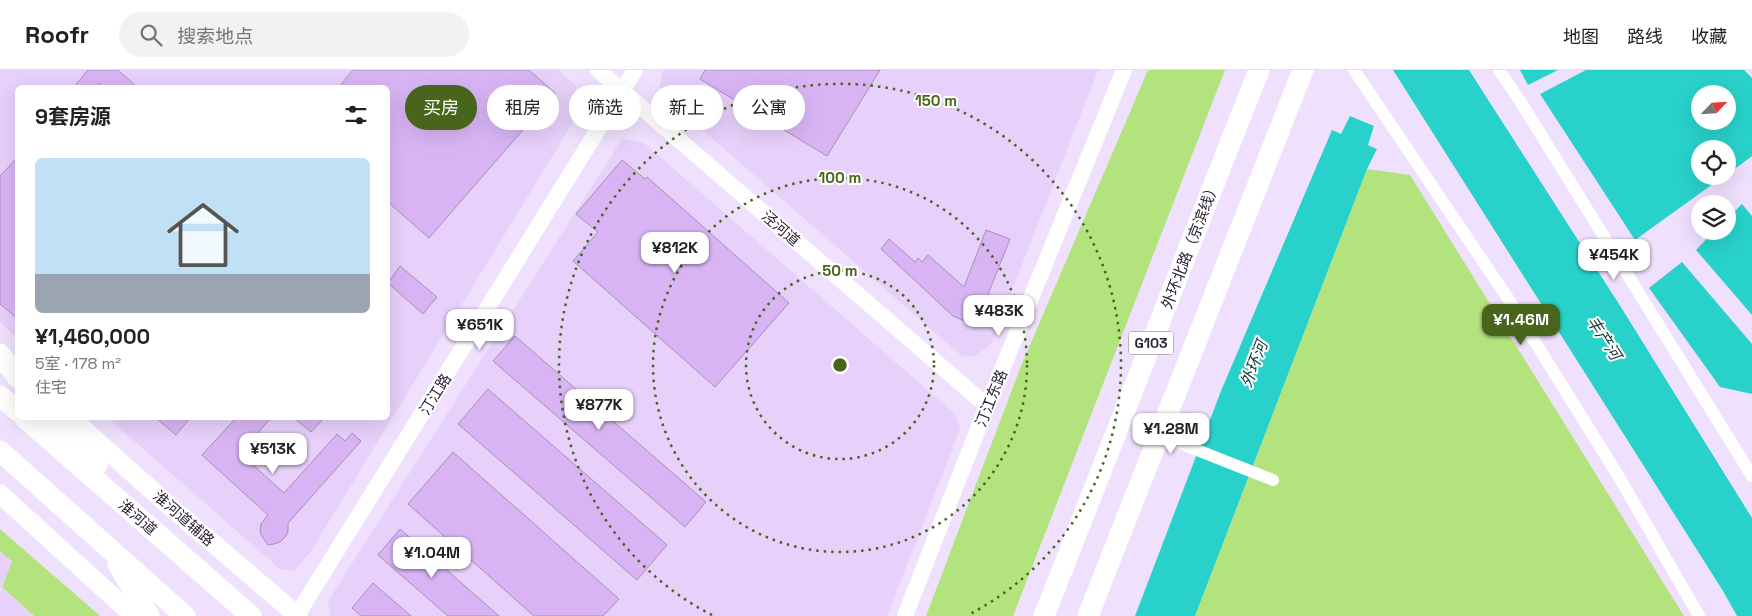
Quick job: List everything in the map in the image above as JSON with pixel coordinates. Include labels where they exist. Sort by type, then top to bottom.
[{"type":"highway","name":"外环北路（京滨线）","points":[[1044,616],[1259,70]]},
{"type":"highway","name":"G103","points":[[1088,616],[1303,70]]},
{"type":"highway","points":[[0,353],[15,374]]},
{"type":"highway","points":[[0,396],[15,408]]},
{"type":"highway","name":"淮河道","points":[[27,420],[251,616]]},
{"type":"highway","points":[[55,420],[106,475],[134,513]]},
{"type":"highway","points":[[0,451],[185,616]]},
{"type":"highway","points":[[109,549],[149,616]]},
{"type":"main road","points":[[0,353],[15,366]]},
{"type":"main road","name":"淮河道辅路","points":[[73,420],[174,510],[298,616]]},
{"type":"main road","points":[[0,494],[134,616]]},
{"type":"street","name":"泾河道","points":[[598,70],[614,85]]},
{"type":"street","name":"汀江路","points":[[626,85],[636,70]]},
{"type":"street","name":"汀江东路","points":[[905,616],[987,406],[1124,70]]},
{"type":"street","points":[[1354,70],[1507,297],[1618,477],[1699,616]]},
{"type":"street","points":[[1499,70],[1522,104],[1752,476]]},
{"type":"street","name":"泾河道","points":[[641,108],[987,406]]},
{"type":"street","name":"汀江路","points":[[298,616],[599,130]]},
{"type":"street","points":[[1159,435],[1273,480]]},
{"type":"shaded area","points":[[0,70],[558,70],[575,85],[569,85],[569,129],[311,551],[294,571],[280,569],[110,420],[390,420],[390,85],[15,85],[15,336],[0,322]]},
{"type":"shaded area","points":[[663,70],[1098,70],[991,344],[975,356],[963,357],[703,130],[723,130],[723,85],[660,85]]},
{"type":"shaded area","points":[[1148,70],[1225,70],[1013,616],[926,616],[1021,366]]},
{"type":"shaded area","points":[[622,139],[644,143],[955,414],[960,429],[887,616],[331,616],[328,601]]},
{"type":"shaded area","points":[[1367,169],[1410,175],[1684,616],[1195,616]]},
{"type":"shaded area","points":[[0,529],[100,616],[34,616],[2,587],[12,561],[0,551]]},
{"type":"shaded area","points":[[0,551],[12,561],[0,590]]},
{"type":"shaded area","points":[[3,588],[33,616],[0,616],[0,593]]},
{"type":"water","name":"丰产河","points":[[1393,70],[1469,70],[1619,304],[1752,518],[1752,616],[1737,616]]},
{"type":"water","points":[[1520,70],[1558,70],[1528,85]]},
{"type":"water","points":[[1586,70],[1744,70],[1752,78],[1752,156],[1736,168],[1736,140],[1691,140],[1691,185],[1711,185],[1698,195],[1691,195],[1691,200],[1635,240],[1540,94]]},
{"type":"water","name":"外环河","points":[[1350,116],[1374,126],[1368,145],[1377,149],[1367,169],[1195,616],[1135,616],[1221,391],[1332,130],[1341,134]]},
{"type":"water","points":[[1742,204],[1752,216],[1752,315],[1696,250],[1705,240],[1736,240],[1736,210]]},
{"type":"water","points":[[1682,262],[1752,344],[1752,394],[1720,387],[1649,288]]},
{"type":"building","points":[[88,70],[118,70],[135,85],[101,85],[99,83],[97,85],[76,85]]},
{"type":"building","points":[[353,70],[529,70],[546,85],[487,85],[487,130],[523,130],[429,238],[390,204],[390,85],[340,85]]},
{"type":"building","points":[[705,70],[880,70],[827,156],[784,130],[805,130],[805,85],[733,85],[733,99],[723,93],[723,85],[710,85],[700,79]]},
{"type":"building","points":[[15,160],[15,316],[0,304],[0,176]]},
{"type":"building","points":[[622,160],[645,179],[647,177],[789,303],[715,387],[573,261],[598,232],[576,214]]},
{"type":"building","points":[[986,230],[1010,239],[979,317],[972,321],[965,321],[953,316],[881,249],[889,239],[915,262],[918,258],[922,262],[928,255],[964,287]]},
{"type":"building","points":[[400,266],[437,297],[423,314],[390,285],[390,280]]},
{"type":"building","points":[[515,336],[706,502],[685,527],[493,361]]},
{"type":"building","points":[[488,389],[667,545],[637,580],[458,424]]},
{"type":"building","points":[[158,420],[188,420],[176,435]]},
{"type":"building","points":[[234,420],[269,420],[240,453],[284,493],[337,434],[345,441],[352,433],[361,441],[288,523],[286,536],[280,542],[268,545],[260,532],[261,524],[268,515],[202,455]]},
{"type":"building","points":[[296,420],[322,420],[311,432]]},
{"type":"building","points":[[453,452],[619,599],[603,616],[534,616],[408,504]]},
{"type":"building","points":[[400,529],[499,616],[448,616],[378,555]]},
{"type":"building","points":[[373,583],[411,616],[361,616],[352,608]]}]
